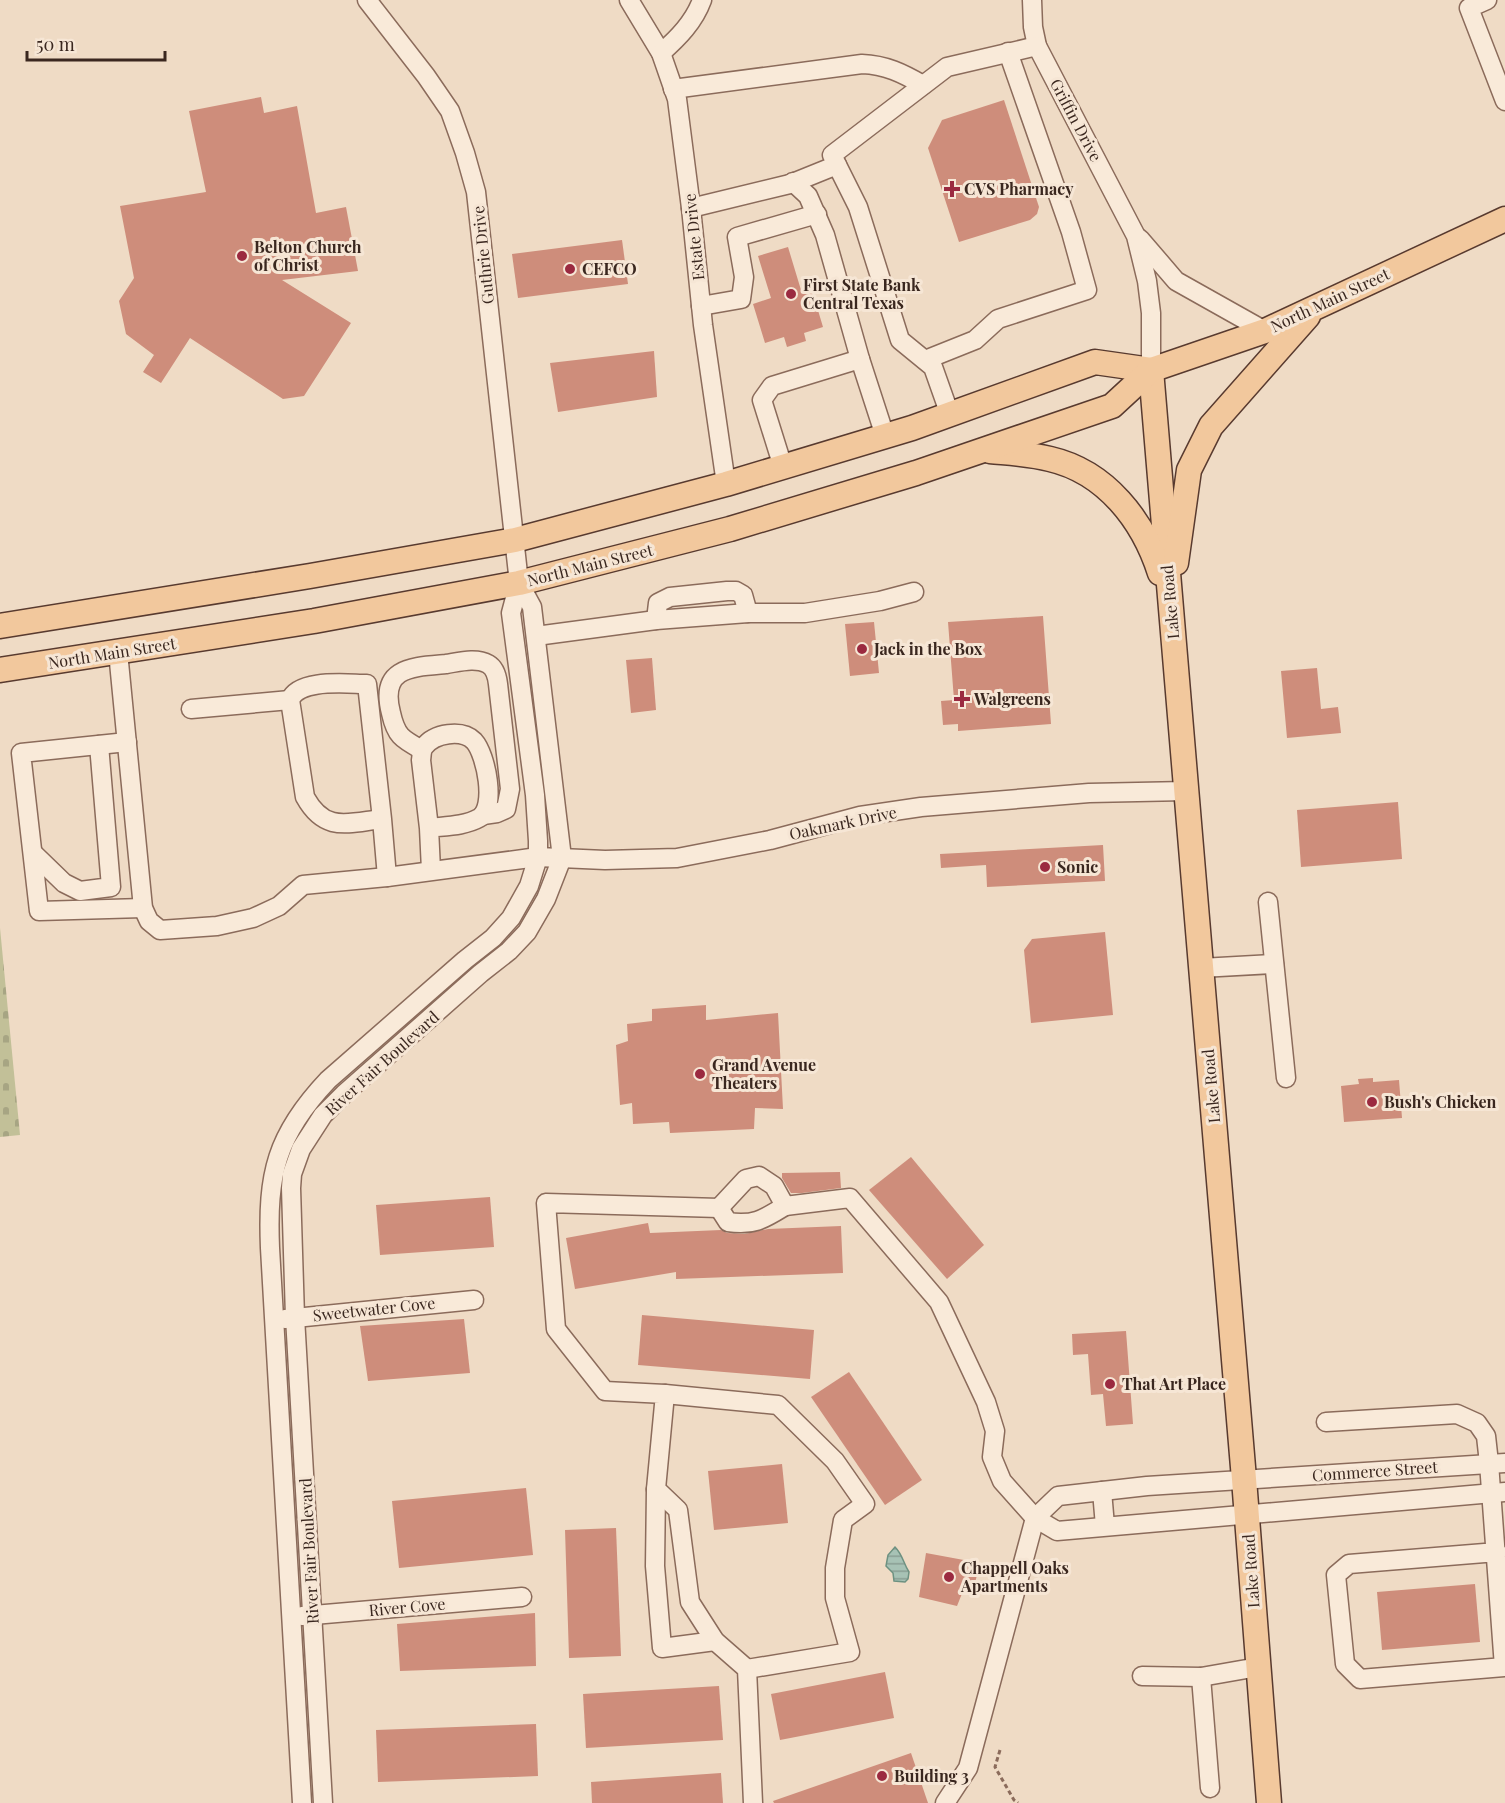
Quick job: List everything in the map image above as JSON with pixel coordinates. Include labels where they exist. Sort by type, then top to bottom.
[{"type":"main road","name":"North Main Street","points":[[0,670],[314,621],[519,583],[730,529],[916,473],[1112,406],[1151,370],[1265,331],[1505,219]]},
{"type":"main road","points":[[1170,607],[1189,470],[1211,426],[1315,309]]},
{"type":"main road","name":"North Main Street","points":[[0,626],[515,540],[726,484],[885,436],[1095,362],[1151,370]]},
{"type":"main road","name":"Lake Road","points":[[1151,370],[1269,1803]]},
{"type":"main road","points":[[983,450],[1020,453],[1051,459],[1078,469],[1107,488],[1134,518],[1151,548],[1170,607]]},
{"type":"street","name":"Guthrie Drive","points":[[367,0],[450,111],[476,192],[515,540]]},
{"type":"street","name":"Estate Drive","points":[[629,0],[661,53],[676,99],[692,208],[701,306],[726,484]]},
{"type":"street","points":[[661,53],[681,36],[699,9],[702,0]]},
{"type":"street","name":"Griffin Drive","points":[[1032,0],[1033,27],[1037,46],[1136,236],[1147,281],[1151,313],[1151,370]]},
{"type":"street","points":[[1487,0],[1469,8],[1505,100]]},
{"type":"street","points":[[950,415],[933,367],[900,340],[858,207],[832,155],[947,67],[1037,46]]},
{"type":"street","points":[[925,360],[975,340],[998,319],[1087,290],[1071,232],[1008,52]]},
{"type":"street","points":[[673,89],[862,63],[896,70],[923,85]]},
{"type":"street","points":[[692,208],[793,182],[837,165]]},
{"type":"street","points":[[793,182],[808,196],[825,235],[860,359],[885,436]]},
{"type":"street","points":[[701,306],[741,299],[744,277],[737,237],[817,214]]},
{"type":"street","name":"Griffin Drive","points":[[1136,236],[1176,281],[1265,331]]},
{"type":"street","points":[[783,467],[762,400],[772,386],[860,359]]},
{"type":"street","name":"River Fair Boulevard","points":[[302,1803],[269,1220],[276,1160],[290,1127],[307,1102],[328,1080],[493,938],[505,925],[529,886],[538,857],[535,795],[511,613],[519,583],[515,540]]},
{"type":"street","name":"River Fair Boulevard","points":[[323,1803],[295,1317],[292,1174],[301,1149],[323,1116],[344,1094],[509,951],[527,932],[546,899],[562,858],[532,607],[519,583]]},
{"type":"street","points":[[536,636],[656,620],[748,613],[805,613],[880,601],[914,592]]},
{"type":"street","points":[[118,652],[127,742],[143,908],[39,911],[21,753],[127,742]]},
{"type":"street","points":[[422,750],[404,740],[394,727],[390,709],[389,684],[395,676],[416,667],[476,660],[486,663],[495,671],[498,684],[510,789],[506,809],[483,815],[466,823],[429,828]]},
{"type":"street","points":[[382,819],[339,824],[321,818],[314,812],[305,797],[290,700],[293,694],[301,688],[330,683],[368,684],[382,819],[387,877]]},
{"type":"street","points":[[191,710],[290,700]]},
{"type":"street","points":[[431,870],[429,828],[421,760],[422,750],[432,740],[456,734],[473,740],[482,755],[489,791],[489,800],[483,815]]},
{"type":"street","points":[[33,853],[64,883],[80,891],[111,887],[99,745]]},
{"type":"street","name":"Oakmark Drive","points":[[143,908],[149,921],[160,930],[217,926],[253,918],[279,906],[303,885],[387,877],[538,857],[605,860],[678,858],[770,840],[860,816],[921,807],[1089,793],[1186,792]]},
{"type":"street","points":[[1268,902],[1286,1078]]},
{"type":"street","points":[[1201,968],[1274,964]]},
{"type":"street","points":[[285,1138],[301,1149]]},
{"type":"street","points":[[747,1669],[850,1652],[835,1598],[836,1568],[843,1520],[865,1504],[835,1461],[778,1405],[665,1394],[605,1391],[556,1329],[546,1203],[719,1208],[746,1179],[759,1176],[774,1186],[785,1206]]},
{"type":"street","points":[[719,1208],[728,1222],[742,1225],[762,1221],[785,1206],[850,1198],[939,1302],[986,1402],[995,1431],[992,1458],[1002,1481],[1035,1518],[1057,1531],[1499,1492]]},
{"type":"street","name":"Sweetwater Cove","points":[[274,1320],[474,1299]]},
{"type":"street","points":[[665,1394],[656,1489],[655,1566],[662,1648],[715,1641]]},
{"type":"street","points":[[1326,1422],[1457,1414],[1477,1423],[1486,1436],[1497,1463],[1499,1492],[1497,1552],[1503,1603],[1504,1667],[1360,1679],[1345,1664],[1336,1575],[1349,1564],[1497,1552]]},
{"type":"street","name":"Commerce Street","points":[[1035,1518],[1058,1496],[1244,1479],[1497,1463]]},
{"type":"street","points":[[656,1489],[678,1510],[690,1602],[715,1641],[747,1669],[753,1803]]},
{"type":"street","points":[[1102,1491],[1105,1526]]},
{"type":"street","points":[[945,1803],[968,1768],[1035,1518]]},
{"type":"street","name":"River Cove","points":[[293,1616],[522,1597]]},
{"type":"street","points":[[1142,1676],[1201,1677],[1258,1667]]},
{"type":"street","points":[[1201,1677],[1210,1788]]},
{"type":"path","points":[[1000,1750],[995,1767],[1013,1801],[1018,1803]]},
{"type":"green space","points":[[0,928],[20,1135],[0,1137]]},
{"type":"shaded area","points":[[895,1547],[909,1572],[905,1582],[894,1581],[893,1573],[886,1566],[888,1555]]},
{"type":"building","name":"Belton Church of Christ","points":[[261,97],[264,113],[297,106],[316,213],[346,207],[358,271],[282,280],[351,323],[304,396],[283,399],[190,338],[161,383],[143,372],[154,355],[126,334],[119,301],[134,278],[120,206],[206,192],[189,111]]},
{"type":"building","name":"CVS Pharmacy","points":[[1004,100],[1039,207],[1037,214],[1030,220],[959,242],[928,148],[942,120]]},
{"type":"building","name":"CEFCO","points":[[622,240],[628,284],[518,298],[512,254]]},
{"type":"building","name":"First State Bank Central Texas","points":[[788,247],[801,290],[811,287],[823,327],[804,333],[806,341],[787,347],[784,337],[765,343],[753,304],[771,298],[758,256]]},
{"type":"building","points":[[654,351],[657,397],[558,412],[550,363]]},
{"type":"building","name":"Walgreens","points":[[1043,616],[1051,724],[958,731],[958,724],[943,725],[941,701],[954,700],[948,622]]},
{"type":"building","name":"Jack in the Box","points":[[874,622],[879,673],[850,676],[845,624]]},
{"type":"building","points":[[652,658],[656,710],[631,713],[626,660]]},
{"type":"building","points":[[1317,668],[1321,709],[1338,707],[1341,733],[1287,738],[1281,671]]},
{"type":"building","points":[[1398,802],[1402,859],[1301,867],[1297,810]]},
{"type":"building","name":"Sonic","points":[[1103,845],[1105,881],[987,887],[986,865],[941,868],[940,854]]},
{"type":"building","points":[[1105,932],[1113,1015],[1031,1023],[1024,950],[1032,939]]},
{"type":"building","name":"Grand Avenue Theaters","points":[[706,1005],[706,1020],[778,1013],[783,1109],[755,1108],[754,1129],[670,1133],[669,1122],[633,1124],[632,1103],[620,1105],[616,1045],[628,1041],[627,1024],[652,1021],[652,1009]]},
{"type":"building","name":"Bush's Chicken","points":[[1373,1078],[1373,1082],[1399,1080],[1402,1118],[1344,1122],[1341,1086],[1359,1084],[1358,1079]]},
{"type":"building","points":[[911,1157],[984,1245],[947,1279],[869,1190]]},
{"type":"building","points":[[840,1172],[841,1188],[802,1193],[791,1193],[782,1178],[782,1173]]},
{"type":"building","points":[[490,1197],[494,1247],[380,1255],[376,1205]]},
{"type":"building","points":[[648,1223],[650,1233],[721,1230],[727,1233],[745,1234],[768,1229],[841,1226],[843,1273],[676,1279],[676,1272],[575,1289],[566,1238]]},
{"type":"building","points":[[642,1315],[814,1330],[810,1379],[638,1365]]},
{"type":"building","points":[[464,1319],[470,1373],[368,1381],[360,1326]]},
{"type":"building","name":"That Art Place","points":[[1126,1331],[1133,1424],[1106,1426],[1103,1394],[1091,1395],[1088,1354],[1073,1355],[1072,1334]]},
{"type":"building","points":[[849,1372],[922,1480],[885,1505],[811,1397]]},
{"type":"building","points":[[782,1464],[788,1523],[714,1530],[708,1471]]},
{"type":"building","points":[[526,1488],[533,1555],[399,1568],[392,1501]]},
{"type":"building","points":[[616,1528],[621,1656],[569,1658],[565,1530]]},
{"type":"building","name":"Chappell Oaks Apartments","points":[[926,1553],[980,1563],[973,1591],[963,1591],[957,1606],[919,1597]]},
{"type":"building","points":[[1475,1584],[1480,1642],[1382,1650],[1377,1592]]},
{"type":"building","points":[[535,1613],[536,1666],[400,1671],[397,1624]]},
{"type":"building","points":[[885,1672],[894,1718],[780,1740],[771,1694]]},
{"type":"building","points":[[719,1686],[723,1740],[586,1748],[583,1694]]},
{"type":"building","points":[[536,1724],[538,1776],[378,1782],[376,1730]]},
{"type":"building","name":"Building 3","points":[[911,1753],[928,1803],[774,1803],[773,1801]]},
{"type":"building","points":[[721,1773],[723,1803],[592,1803],[591,1782]]},
{"type":"place","name":"CVS Pharmacy","points":[[952,189]]},
{"type":"place","name":"Belton Church of Christ","points":[[242,256]]},
{"type":"place","name":"CEFCO","points":[[570,269]]},
{"type":"place","name":"First State Bank Central Texas","points":[[791,294]]},
{"type":"place","name":"Jack in the Box","points":[[862,649]]},
{"type":"place","name":"Walgreens","points":[[962,699]]},
{"type":"place","name":"Sonic","points":[[1045,867]]},
{"type":"place","name":"Grand Avenue Theaters","points":[[700,1074]]},
{"type":"place","name":"Bush's Chicken","points":[[1372,1102]]},
{"type":"place","name":"That Art Place","points":[[1110,1384]]},
{"type":"place","name":"Chappell Oaks Apartments","points":[[949,1577]]},
{"type":"place","name":"Building 3","points":[[882,1776]]}]
